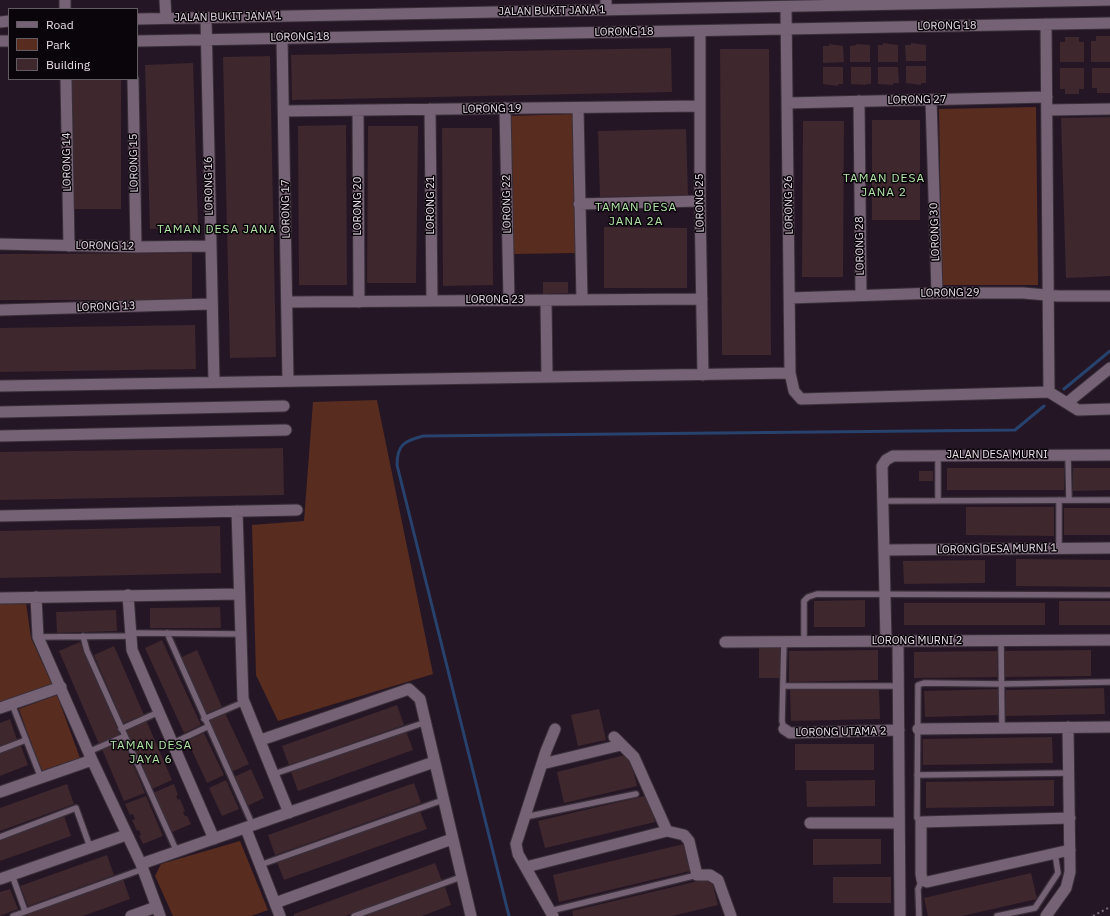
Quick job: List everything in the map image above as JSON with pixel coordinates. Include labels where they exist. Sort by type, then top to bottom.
[{"type":"street","points":[[165,0],[166,18]]},
{"type":"street","name":"JALAN BUKIT JANA 1","points":[[138,19],[606,5],[712,4],[786,7],[1110,0]]},
{"type":"street","name":"LORONG 26","points":[[786,7],[790,373],[794,391],[801,399],[1049,392]]},
{"type":"street","name":"LORONG 16","points":[[206,18],[211,304],[214,382]]},
{"type":"street","name":"LORONG 18","points":[[138,41],[207,38],[1110,23]]},
{"type":"street","points":[[1046,24],[1049,392],[1078,410],[1110,409]]},
{"type":"street","name":"LORONG 25","points":[[700,31],[700,201],[703,375]]},
{"type":"street","name":"LORONG 17","points":[[282,37],[288,302],[288,381]]},
{"type":"street","name":"LORONG 14","points":[[66,80],[69,246]]},
{"type":"street","name":"LORONG 15","points":[[133,80],[136,247]]},
{"type":"street","name":"LORONG 27","points":[[787,103],[1046,97]]},
{"type":"street","name":"LORONG 30","points":[[931,100],[936,293]]},
{"type":"street","name":"LORONG 28","points":[[858,101],[861,295]]},
{"type":"street","name":"LORONG 19","points":[[284,111],[700,106]]},
{"type":"street","name":"LORONG 22","points":[[505,108],[508,300]]},
{"type":"street","points":[[578,108],[582,300]]},
{"type":"street","points":[[1047,110],[1110,109]]},
{"type":"street","name":"LORONG 20","points":[[358,110],[359,302]]},
{"type":"street","name":"LORONG 21","points":[[430,110],[432,301]]},
{"type":"street","points":[[579,204],[700,201]]},
{"type":"street","name":"LORONG 12","points":[[0,244],[136,247],[210,246]]},
{"type":"street","name":"LORONG 29","points":[[790,298],[936,293],[1023,293],[1110,296]]},
{"type":"street","name":"LORONG 23","points":[[288,302],[702,299]]},
{"type":"street","points":[[546,300],[547,377]]},
{"type":"street","name":"LORONG 13","points":[[0,310],[211,304]]},
{"type":"street","points":[[1067,403],[1110,368]]},
{"type":"street","points":[[0,386],[790,373]]},
{"type":"street","points":[[0,412],[284,406]]},
{"type":"street","points":[[0,436],[286,430]]},
{"type":"street","name":"JALAN DESA MURNI","points":[[883,501],[882,466],[886,460],[893,456],[1110,455]]},
{"type":"street","points":[[883,501],[886,641]]},
{"type":"street","points":[[0,516],[297,510]]},
{"type":"street","points":[[237,511],[244,702],[261,740],[289,813]]},
{"type":"street","name":"LORONG DESA MURNI 1","points":[[884,550],[1110,548]]},
{"type":"street","points":[[0,598],[239,594]]},
{"type":"street","points":[[128,595],[132,650],[214,839]]},
{"type":"street","points":[[36,597],[38,637],[90,756],[142,867],[158,911],[131,916]]},
{"type":"street","name":"LORONG MURNI 2","points":[[724,642],[1110,640]]},
{"type":"street","points":[[898,641],[900,916]]},
{"type":"street","points":[[0,708],[61,687]]},
{"type":"street","points":[[261,740],[409,689],[420,699],[471,916]]},
{"type":"street","points":[[1046,916],[1066,888],[1070,872],[1068,727]]},
{"type":"street","points":[[918,729],[1110,727]]},
{"type":"street","points":[[552,914],[518,854],[516,844],[555,729]]},
{"type":"street","name":"LORONG UTAMA 2","points":[[784,729],[790,733],[899,730]]},
{"type":"street","points":[[542,764],[617,741],[634,757],[667,831]]},
{"type":"street","points":[[0,792],[40,778],[90,756]]},
{"type":"street","points":[[142,867],[177,852],[434,762]]},
{"type":"street","points":[[1070,818],[921,822],[922,880],[927,882],[1070,850]]},
{"type":"street","points":[[810,823],[899,823]]},
{"type":"street","points":[[250,827],[260,865],[280,916]]},
{"type":"street","points":[[526,868],[667,831],[684,835],[689,840],[697,875],[710,875],[718,880],[731,916]]},
{"type":"street","points":[[0,879],[126,835]]},
{"type":"street","points":[[275,903],[452,839]]},
{"type":"lane","points":[[1068,455],[1069,500]]},
{"type":"lane","points":[[938,456],[938,501]]},
{"type":"lane","points":[[1059,500],[1059,548]]},
{"type":"lane","points":[[883,501],[1110,500]]},
{"type":"lane","points":[[804,641],[804,601],[808,597],[817,594],[1110,595]]},
{"type":"lane","points":[[38,637],[167,633],[241,634]]},
{"type":"lane","points":[[167,633],[250,827]]},
{"type":"lane","points":[[83,636],[87,651],[177,852]]},
{"type":"lane","points":[[1001,640],[1002,728]]},
{"type":"lane","points":[[784,641],[782,721],[784,729]]},
{"type":"lane","points":[[921,822],[917,818],[918,685],[924,683],[1002,684],[1110,682]]},
{"type":"lane","points":[[784,686],[898,686]]},
{"type":"lane","points":[[204,719],[244,702]]},
{"type":"lane","points":[[12,704],[40,778]]},
{"type":"lane","points":[[121,729],[159,712]]},
{"type":"lane","points":[[274,774],[426,722]]},
{"type":"lane","points":[[173,743],[207,727]]},
{"type":"lane","points":[[90,756],[125,736]]},
{"type":"lane","points":[[0,750],[26,740]]},
{"type":"lane","points":[[917,775],[1069,772]]},
{"type":"lane","points":[[525,817],[636,794]]},
{"type":"lane","points":[[260,865],[443,800]]},
{"type":"lane","points":[[0,837],[76,808],[90,847]]},
{"type":"lane","points":[[997,916],[1035,908],[1058,873],[1055,853]]},
{"type":"lane","points":[[15,916],[142,867]]},
{"type":"lane","points":[[12,875],[25,912]]},
{"type":"lane","points":[[552,914],[697,875]]},
{"type":"lane","points":[[354,916],[461,877]]},
{"type":"lane","points":[[919,916],[918,889],[922,880]]},
{"type":"path","points":[[1093,916],[1110,907]]},
{"type":"green space","points":[[1036,107],[1038,285],[942,285],[939,109]]},
{"type":"green space","points":[[574,114],[576,253],[512,254],[509,116]]},
{"type":"green space","points":[[377,400],[433,674],[278,721],[256,675],[252,525],[304,521],[313,402]]},
{"type":"green space","points":[[0,603],[26,603],[31,638],[52,684],[0,703]]},
{"type":"green space","points":[[57,695],[80,758],[41,771],[19,709]]},
{"type":"green space","points":[[240,841],[268,910],[251,916],[173,916],[155,876],[161,864]]},
{"type":"building","points":[[1096,36],[1110,36],[1110,62],[1091,62],[1091,41],[1096,41]]},
{"type":"building","points":[[1065,37],[1079,37],[1079,42],[1084,42],[1084,62],[1060,62],[1060,42],[1065,42]]},
{"type":"building","points":[[883,43],[898,45],[898,62],[878,62],[878,45],[883,45]]},
{"type":"building","points":[[911,43],[926,45],[926,61],[906,61],[905,45],[911,45]]},
{"type":"building","points":[[829,44],[843,46],[844,62],[823,63],[823,46],[829,46]]},
{"type":"building","points":[[856,44],[870,45],[870,62],[850,62],[850,46]]},
{"type":"building","points":[[671,48],[672,92],[292,100],[291,55]]},
{"type":"building","points":[[720,49],[769,49],[771,355],[722,355]]},
{"type":"building","points":[[270,56],[276,357],[230,358],[223,57]]},
{"type":"building","points":[[193,63],[198,227],[150,229],[145,65]]},
{"type":"building","points":[[906,66],[926,66],[926,83],[921,83],[921,85],[906,83]]},
{"type":"building","points":[[823,67],[843,67],[843,84],[838,84],[838,86],[823,84]]},
{"type":"building","points":[[851,67],[871,67],[871,84],[851,84]]},
{"type":"building","points":[[878,67],[898,67],[899,83],[893,83],[893,85],[878,84]]},
{"type":"building","points":[[1060,68],[1084,68],[1084,89],[1079,89],[1079,94],[1065,94],[1065,89],[1060,89]]},
{"type":"building","points":[[1092,68],[1110,68],[1110,93],[1097,93],[1097,88],[1092,88]]},
{"type":"building","points":[[71,80],[121,80],[121,209],[71,209]]},
{"type":"building","points":[[1110,117],[1110,276],[1066,278],[1061,118]]},
{"type":"building","points":[[872,120],[920,120],[920,220],[872,220]]},
{"type":"building","points":[[803,121],[844,121],[843,277],[802,277]]},
{"type":"building","points":[[346,125],[347,285],[299,285],[298,126]]},
{"type":"building","points":[[368,126],[418,126],[416,283],[367,283]]},
{"type":"building","points":[[442,128],[492,128],[493,285],[443,286]]},
{"type":"building","points":[[686,129],[688,195],[600,197],[598,131]]},
{"type":"building","points":[[604,227],[687,228],[687,288],[604,288]]},
{"type":"building","points":[[192,253],[192,300],[0,300],[0,254]]},
{"type":"building","points":[[543,282],[568,282],[568,293],[543,294]]},
{"type":"building","points":[[195,325],[196,369],[0,372],[0,328]]},
{"type":"building","points":[[283,448],[284,495],[0,500],[0,452]]},
{"type":"building","points":[[947,468],[1064,468],[1064,490],[947,490]]},
{"type":"building","points":[[1073,468],[1110,468],[1110,490],[1073,491]]},
{"type":"building","points":[[919,471],[933,471],[933,481],[919,481]]},
{"type":"building","points":[[966,507],[1054,507],[1054,536],[966,535]]},
{"type":"building","points":[[1064,508],[1110,508],[1110,535],[1064,535]]},
{"type":"building","points":[[220,526],[221,573],[0,578],[0,531]]},
{"type":"building","points":[[1016,559],[1110,560],[1110,587],[1016,586]]},
{"type":"building","points":[[985,560],[985,583],[904,584],[903,561]]},
{"type":"building","points":[[865,600],[865,627],[814,627],[814,601]]},
{"type":"building","points":[[1059,601],[1110,601],[1110,625],[1059,625]]},
{"type":"building","points":[[904,603],[1045,603],[1045,625],[904,625]]},
{"type":"building","points":[[220,607],[221,628],[150,628],[150,608]]},
{"type":"building","points":[[116,610],[117,631],[57,633],[56,612]]},
{"type":"building","points":[[162,640],[201,725],[184,733],[145,648]]},
{"type":"building","points":[[80,642],[120,735],[99,744],[59,651]]},
{"type":"building","points":[[114,646],[144,715],[123,723],[94,655]]},
{"type":"building","points":[[780,647],[780,678],[759,678],[759,648]]},
{"type":"building","points":[[197,650],[222,707],[205,714],[180,658]]},
{"type":"building","points":[[878,650],[878,680],[789,682],[789,651]]},
{"type":"building","points":[[1091,650],[1091,676],[1005,677],[1005,651]]},
{"type":"building","points":[[997,651],[997,677],[914,678],[914,652]]},
{"type":"building","points":[[1104,688],[1105,714],[1006,716],[1006,690]]},
{"type":"building","points":[[879,689],[880,719],[791,721],[790,690]]},
{"type":"building","points":[[998,689],[998,715],[925,717],[924,691]]},
{"type":"building","points":[[397,705],[404,725],[289,765],[282,746]]},
{"type":"building","points":[[599,709],[606,740],[578,746],[571,715]]},
{"type":"building","points":[[225,713],[249,764],[231,772],[208,721]]},
{"type":"building","points":[[10,719],[17,740],[0,746],[0,723]]},
{"type":"building","points":[[146,720],[172,780],[152,789],[126,729]]},
{"type":"building","points":[[406,731],[413,750],[298,791],[291,772]]},
{"type":"building","points":[[204,733],[224,775],[207,783],[187,740]]},
{"type":"building","points":[[1052,737],[1053,763],[923,765],[923,739]]},
{"type":"building","points":[[123,741],[145,793],[124,801],[102,749]]},
{"type":"building","points":[[795,744],[874,744],[874,770],[795,770]]},
{"type":"building","points":[[21,746],[28,765],[0,776],[0,753]]},
{"type":"building","points":[[629,754],[637,786],[564,803],[557,772]]},
{"type":"building","points":[[251,769],[264,798],[247,806],[234,777]]},
{"type":"building","points":[[226,780],[239,809],[222,816],[209,788]]},
{"type":"building","points":[[875,780],[875,806],[807,807],[806,781]]},
{"type":"building","points":[[1054,780],[1054,806],[926,808],[926,782]]},
{"type":"building","points":[[414,783],[421,803],[275,855],[268,835]]},
{"type":"building","points":[[67,784],[74,804],[0,831],[0,808]]},
{"type":"building","points":[[174,784],[178,795],[176,796],[178,800],[180,799],[185,811],[183,812],[191,824],[170,833],[153,793]]},
{"type":"building","points":[[649,795],[655,822],[545,848],[538,821]]},
{"type":"building","points":[[146,796],[163,836],[143,844],[139,836],[141,835],[139,830],[137,831],[132,820],[135,819],[133,814],[130,815],[125,804]]},
{"type":"building","points":[[420,811],[427,829],[284,880],[277,862]]},
{"type":"building","points":[[64,816],[71,836],[0,861],[0,839]]},
{"type":"building","points":[[813,839],[881,839],[881,864],[813,865]]},
{"type":"building","points":[[684,844],[690,871],[559,902],[553,875]]},
{"type":"building","points":[[107,855],[114,875],[28,906],[20,886]]},
{"type":"building","points":[[435,863],[442,881],[345,916],[294,916],[294,914]]},
{"type":"building","points":[[1031,873],[1037,899],[962,916],[928,916],[924,898]]},
{"type":"building","points":[[833,877],[891,877],[891,903],[833,903]]},
{"type":"building","points":[[711,878],[718,905],[672,916],[573,916],[572,911]]},
{"type":"building","points":[[123,879],[130,899],[83,916],[21,916]]},
{"type":"building","points":[[445,887],[451,905],[422,916],[365,916]]},
{"type":"building","points":[[10,889],[18,909],[0,916],[0,892]]},
{"type":"waterway","points":[[1064,389],[1110,351]]},
{"type":"waterway","points":[[509,916],[397,465],[397,458],[403,444],[423,436],[1015,430],[1044,406]]},
{"type":"district","name":"TAMAN DESA JANA 2","points":[[884,186]]},
{"type":"district","name":"TAMAN DESA JANA 2A","points":[[636,215]]},
{"type":"district","name":"TAMAN DESA JANA","points":[[217,230]]},
{"type":"district","name":"TAMAN DESA JAYA 6","points":[[151,753]]}]
